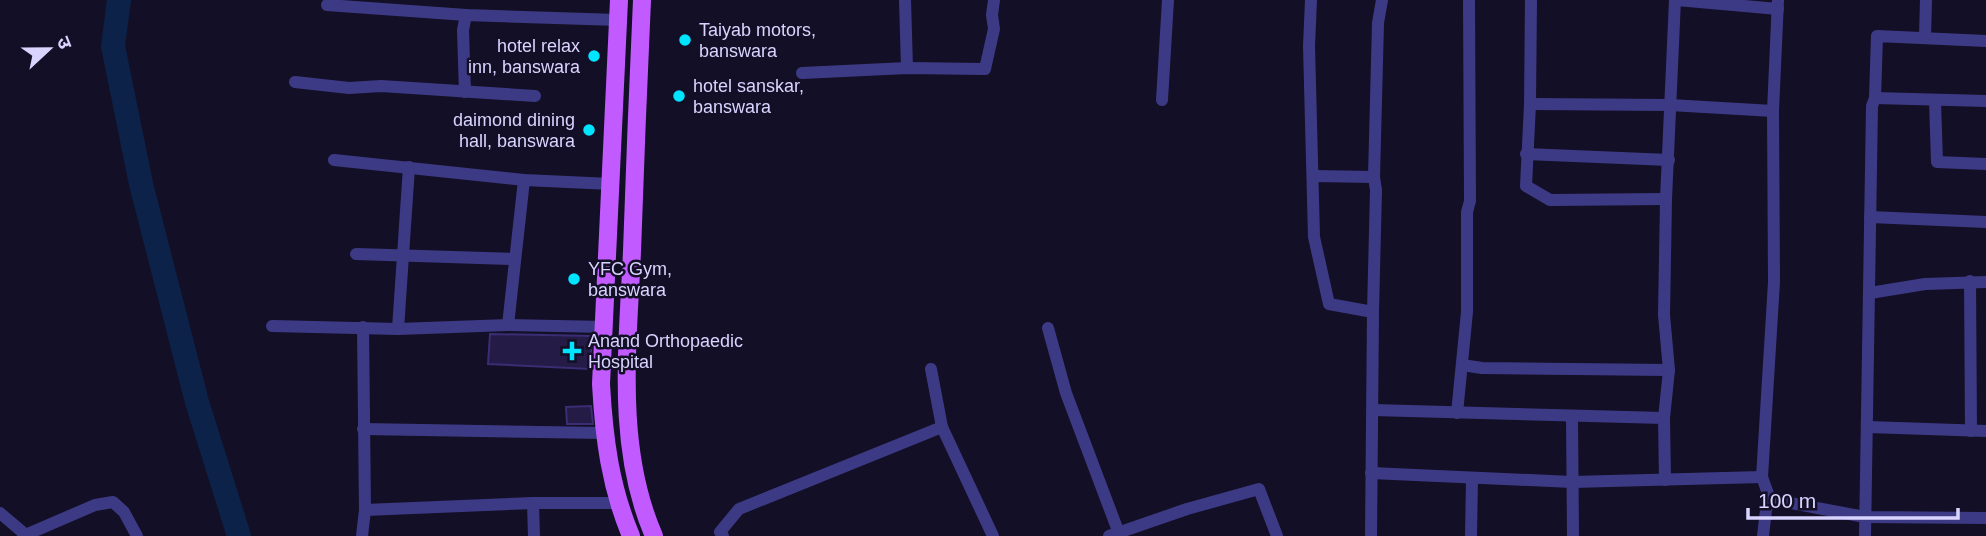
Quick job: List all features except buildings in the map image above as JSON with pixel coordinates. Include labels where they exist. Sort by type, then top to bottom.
[{"type":"main road","points":[[619,0],[601,384],[604,433],[617,503],[631,536]]},
{"type":"main road","points":[[642,0],[629,318],[628,420],[634,472],[642,509],[654,536]]},
{"type":"street","points":[[905,0],[907,68]]},
{"type":"street","points":[[802,74],[907,68],[985,69],[993,30],[994,0]]},
{"type":"street","points":[[1162,100],[1168,0]]},
{"type":"street","points":[[1311,0],[1309,46],[1314,237],[1329,304],[1373,312]]},
{"type":"street","points":[[1371,536],[1377,190],[1374,177],[1378,23],[1382,0]]},
{"type":"street","points":[[1457,413],[1467,312],[1469,0]]},
{"type":"street","points":[[1531,0],[1530,104],[1525,186],[1550,200],[1666,199]]},
{"type":"street","points":[[1665,480],[1664,418],[1669,370],[1664,315],[1666,199],[1676,0],[1778,4],[1773,111],[1774,282],[1762,477],[1770,499],[1763,536]]},
{"type":"street","points":[[1925,36],[1926,0]]},
{"type":"street","points":[[327,5],[466,15],[618,20]]},
{"type":"street","points":[[465,92],[463,30],[466,15]]},
{"type":"street","points":[[1865,536],[1872,106],[1875,98],[1877,36],[1925,36],[1986,41]]},
{"type":"street","points":[[295,82],[349,88],[381,86],[535,96]]},
{"type":"street","points":[[1875,98],[1986,101]]},
{"type":"street","points":[[1935,101],[1937,162],[1986,164]]},
{"type":"street","points":[[1530,104],[1670,105],[1773,111]]},
{"type":"street","points":[[1527,154],[1669,159]]},
{"type":"street","points":[[334,160],[524,180],[611,184]]},
{"type":"street","points":[[398,329],[410,167]]},
{"type":"street","points":[[1313,176],[1374,177]]},
{"type":"street","points":[[508,326],[524,180]]},
{"type":"street","points":[[1870,217],[1986,222]]},
{"type":"street","points":[[356,254],[514,259]]},
{"type":"street","points":[[1970,281],[1971,431]]},
{"type":"street","points":[[1870,293],[1925,284],[1986,282]]},
{"type":"street","points":[[272,326],[398,329],[605,327]]},
{"type":"street","points":[[362,536],[365,510],[363,327]]},
{"type":"street","points":[[1048,328],[1066,393],[1116,535],[1259,489],[1278,536]]},
{"type":"street","points":[[1462,365],[1482,368],[1669,370]]},
{"type":"street","points":[[931,369],[942,427],[993,536]]},
{"type":"street","points":[[1373,410],[1664,418]]},
{"type":"street","points":[[1572,417],[1573,536]]},
{"type":"street","points":[[723,536],[720,532],[739,509],[942,427]]},
{"type":"street","points":[[1868,427],[1986,431]]},
{"type":"street","points":[[363,429],[604,433]]},
{"type":"street","points":[[1371,473],[1572,482],[1762,477]]},
{"type":"street","points":[[1471,536],[1472,478]]},
{"type":"street","points":[[1770,499],[1865,517],[1986,518]]},
{"type":"street","points":[[0,513],[24,536],[95,505],[113,502],[124,512],[136,536]]},
{"type":"street","points":[[365,510],[533,503],[617,503]]},
{"type":"street","points":[[533,503],[534,536]]},
{"type":"waterway","points":[[119,0],[113,46],[141,184],[197,402],[239,536]]},
{"type":"place","name":"Taiyab motors, banswara","points":[[685,40]]},
{"type":"place","name":"hotel relax inn, banswara","points":[[594,56]]},
{"type":"place","name":"hotel sanskar, banswara","points":[[679,96]]},
{"type":"place","name":"daimond dining hall, banswara","points":[[589,130]]},
{"type":"place","name":"YFC Gym, banswara","points":[[574,279]]},
{"type":"place","name":"Anand Orthopaedic Hospital","points":[[572,351]]}]
